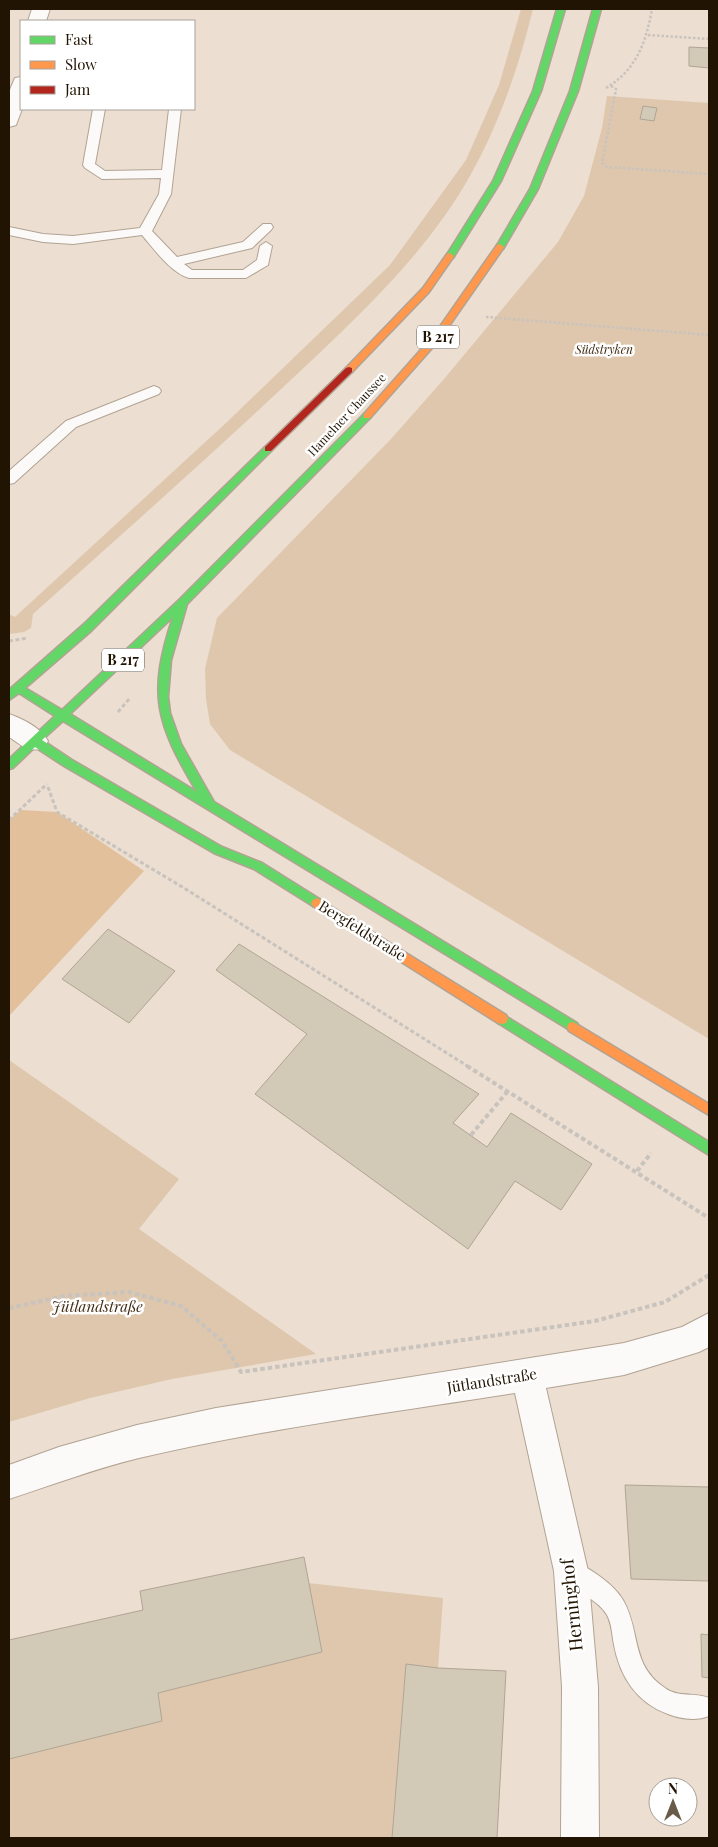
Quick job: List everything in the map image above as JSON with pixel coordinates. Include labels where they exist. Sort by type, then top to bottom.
[{"type":"main road","name":"Hamelner Chaussee","points":[[12,689],[87,628],[371,347],[426,290],[454,251],[497,181],[537,91],[561,9]]},
{"type":"main road","name":"Hamelner Chaussee","points":[[9,765],[183,602],[362,422],[438,337],[492,261],[534,189],[574,91],[596,9]]},
{"type":"main road","points":[[183,602],[167,660],[162,690],[164,712],[178,753],[211,806]]},
{"type":"main road","name":"Bergfeldstraße","points":[[12,689],[61,715],[709,1110]]},
{"type":"main road","name":"Bergfeldstraße","points":[[35,741],[68,763],[218,850],[258,866],[709,1149]]},
{"type":"street","points":[[9,121],[20,85]]},
{"type":"street","name":"Bergfeldstraße","points":[[9,724],[35,741]]},
{"type":"street","name":"Jütlandstraße","points":[[9,1482],[59,1464],[137,1442],[216,1425],[624,1359],[688,1341],[709,1329]]},
{"type":"street","name":"Herninghof","points":[[527,1375],[571,1571],[580,1687],[580,1838]]},
{"type":"lane","points":[[99,110],[89,166],[102,175],[167,174]]},
{"type":"lane","points":[[144,231],[165,194],[176,110]]},
{"type":"lane","points":[[174,262],[247,245],[267,227]]},
{"type":"lane","points":[[9,231],[43,238],[73,240],[144,231]]},
{"type":"lane","points":[[144,231],[174,262],[189,274],[246,274],[263,262],[266,246]]},
{"type":"lane","points":[[9,479],[71,424],[154,391]]},
{"type":"lane","points":[[571,1571],[610,1602],[618,1614],[633,1672],[642,1684],[666,1701],[676,1705],[702,1707]]},
{"type":"path","points":[[652,9],[648,35],[709,39]]},
{"type":"path","points":[[611,86],[616,89],[602,163],[607,167],[709,174]]},
{"type":"path","points":[[480,317],[709,334]]},
{"type":"path","points":[[9,641],[32,637]]},
{"type":"path","points":[[9,820],[47,784],[57,812],[184,888],[709,1218]]},
{"type":"path","points":[[471,1135],[508,1091]]},
{"type":"path","points":[[9,1308],[65,1296],[129,1292],[181,1306],[222,1341],[242,1372],[595,1320],[665,1302],[709,1275]]},
{"type":"green space","points":[[521,9],[533,9],[515,73],[500,114],[471,174],[453,203],[413,257],[368,306],[263,406],[33,614],[31,628],[24,632],[9,634],[9,614],[15,617],[226,423],[390,265],[466,160],[499,85]]},
{"type":"green space","name":"Südstryken","points":[[607,96],[709,103],[709,1039],[230,750],[210,724],[206,699],[205,669],[217,618],[391,439],[444,379],[558,242],[584,196],[602,128]]},
{"type":"green space","name":"Jütlandstraße","points":[[9,1060],[179,1179],[139,1229],[316,1354],[172,1379],[90,1398],[9,1422]]},
{"type":"green space","points":[[308,1583],[443,1598],[438,1668],[406,1665],[392,1838],[9,1838],[9,1759],[162,1721],[158,1693]]},
{"type":"shaded area","points":[[21,810],[57,812],[144,871],[9,1016],[9,820]]},
{"type":"building","points":[[689,47],[709,48],[709,68],[689,66]]},
{"type":"building","points":[[643,106],[657,108],[654,121],[640,119]]},
{"type":"building","points":[[108,929],[175,971],[129,1023],[62,979]]},
{"type":"building","points":[[239,944],[479,1094],[453,1123],[487,1147],[511,1113],[592,1164],[561,1210],[515,1181],[468,1249],[255,1094],[307,1034],[216,970]]},
{"type":"building","points":[[625,1485],[709,1487],[709,1581],[631,1579]]},
{"type":"building","points":[[304,1557],[322,1652],[158,1693],[162,1721],[9,1759],[9,1640],[143,1610],[140,1591]]},
{"type":"building","points":[[701,1634],[709,1635],[709,1678],[702,1677]]},
{"type":"building","points":[[406,1664],[438,1668],[506,1671],[497,1838],[392,1838]]},
{"type":"traffic: fast","points":[[450,256],[497,181],[537,91],[561,9]]},
{"type":"traffic: fast","points":[[500,247],[534,189],[574,91],[597,9]]},
{"type":"traffic: fast","points":[[9,765],[183,602],[367,416]]},
{"type":"traffic: fast","points":[[9,696],[87,628],[268,449]]},
{"type":"traffic: fast","points":[[183,602],[166,660],[163,680],[165,713],[183,760],[209,803]]},
{"type":"traffic: fast","points":[[18,688],[573,1027]]},
{"type":"traffic: fast","points":[[35,741],[68,763],[218,850],[258,866],[317,903]]},
{"type":"traffic: fast","points":[[502,1019],[709,1149]]},
{"type":"traffic: slow","points":[[367,416],[437,337],[500,247]]},
{"type":"traffic: slow","points":[[349,370],[426,290],[450,256]]},
{"type":"traffic: slow","points":[[317,903],[502,1019]]},
{"type":"traffic: slow","points":[[573,1027],[709,1110]]},
{"type":"traffic: jam","points":[[268,449],[349,370]]}]
